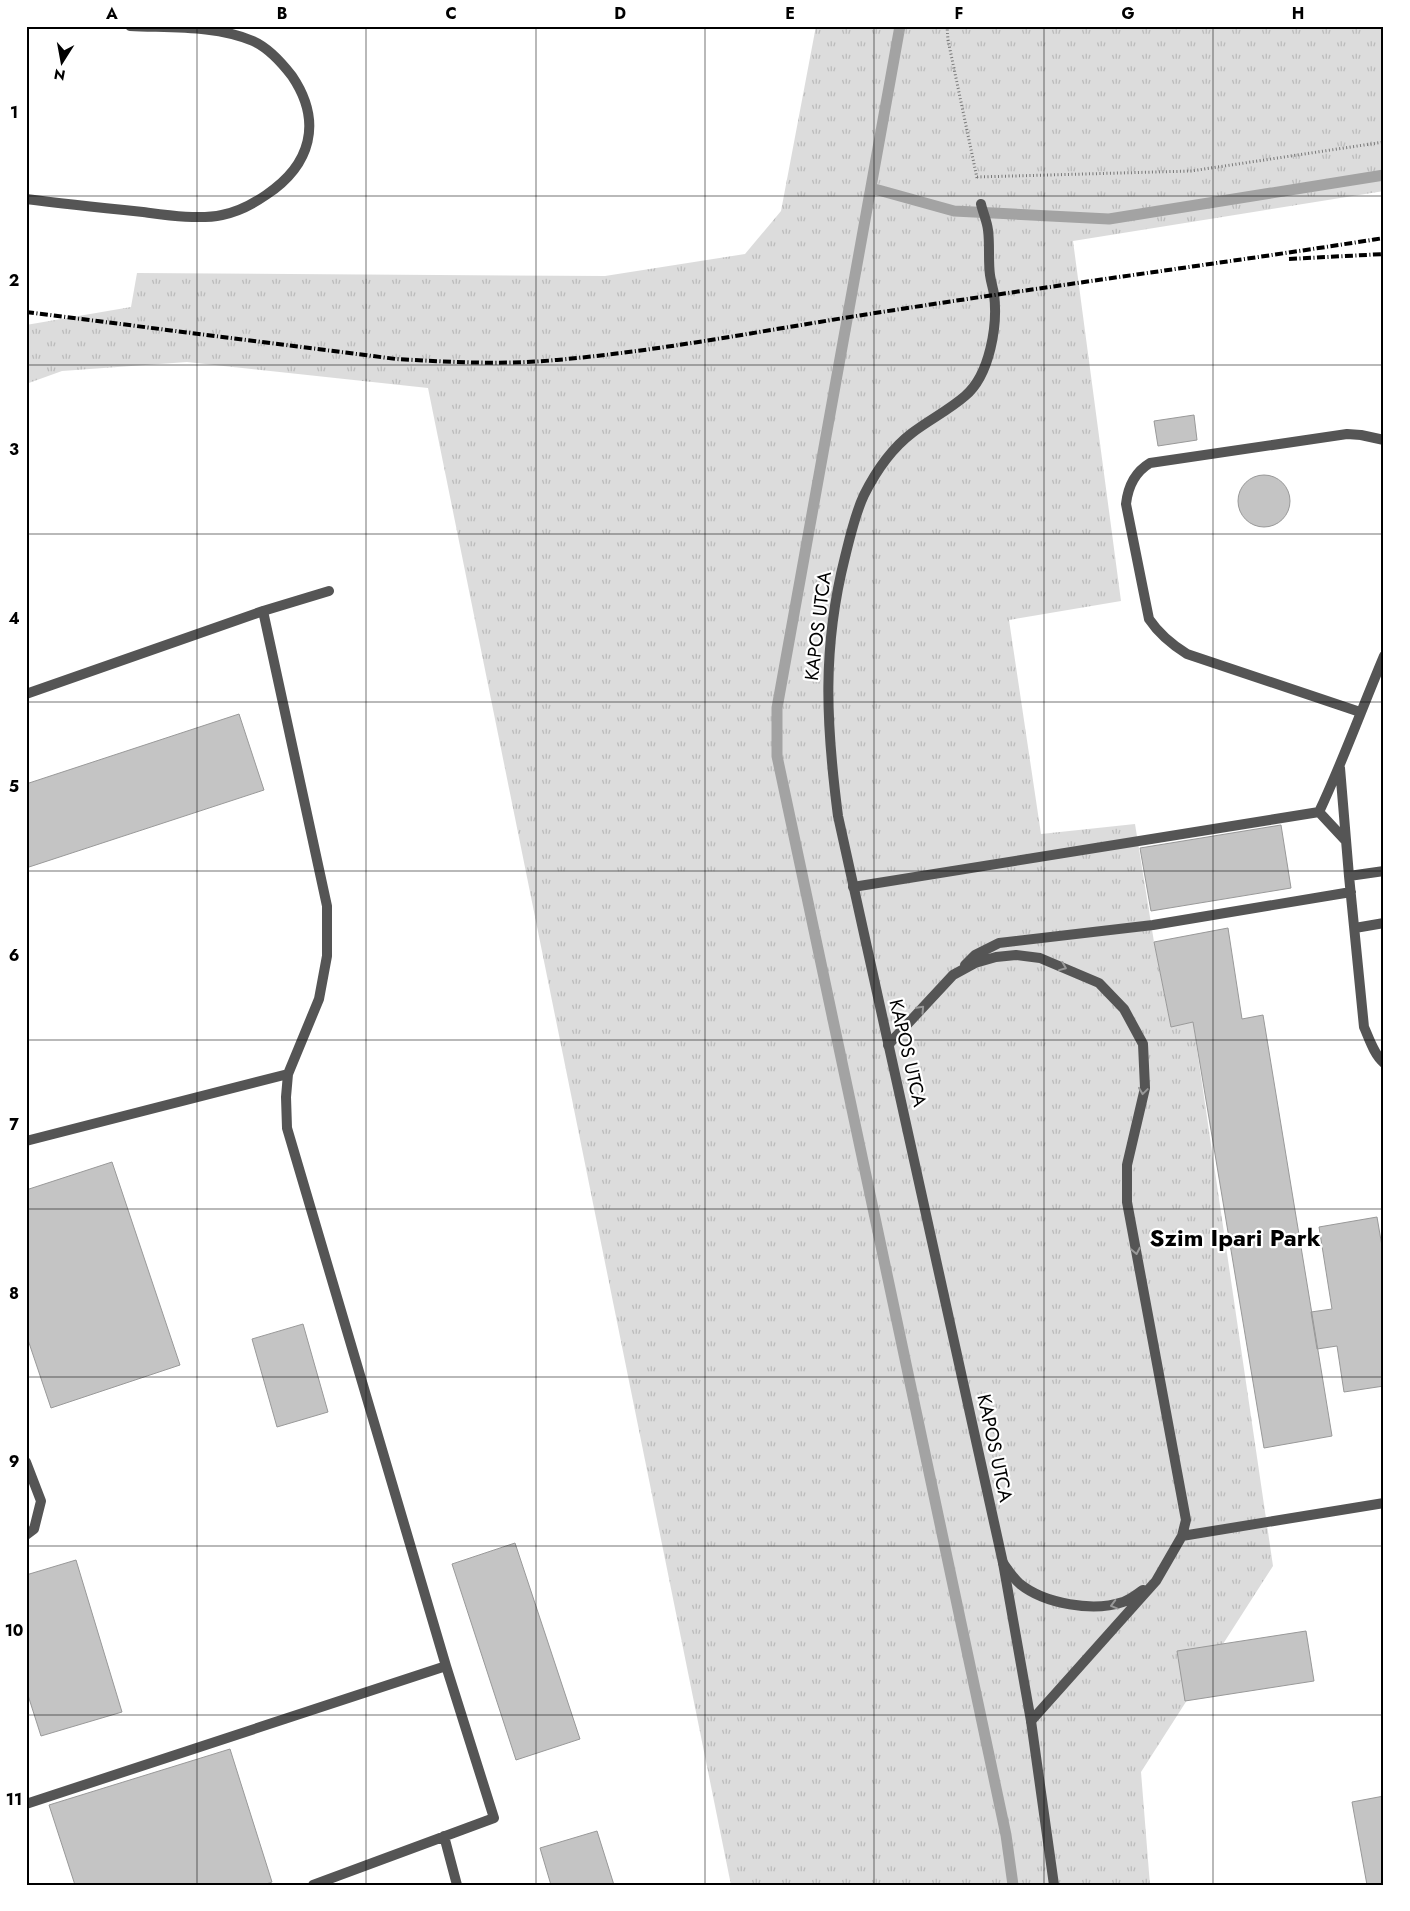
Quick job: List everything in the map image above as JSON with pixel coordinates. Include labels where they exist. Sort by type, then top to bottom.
[{"type":"street","points":[[26,199],[182,216],[221,216],[253,204],[267,195],[280,186],[300,164],[308,143],[309,117],[302,91],[281,61],[255,41],[221,31],[130,26]]},
{"type":"street","name":"KAPOS UTCA","points":[[981,204],[988,229],[990,275],[994,295],[993,341],[988,360],[967,395],[912,433],[894,449],[880,467],[864,497],[850,538],[839,581],[829,645],[827,703],[830,757],[838,816],[1003,1563],[1032,1721],[1054,1885]]},
{"type":"street","points":[[1360,712],[1187,654],[1171,644],[1155,629],[1149,619],[1126,504],[1127,493],[1133,480],[1141,468],[1150,463],[1347,434],[1384,440]]},
{"type":"street","points":[[26,694],[262,611],[328,591]]},
{"type":"street","points":[[262,611],[327,906],[327,956],[320,999],[288,1074],[286,1097],[287,1128],[446,1666],[494,1818],[313,1885]]},
{"type":"street","points":[[1319,812],[1340,767],[1360,712],[1384,656]]},
{"type":"street","points":[[1340,767],[1364,1027],[1384,1063]]},
{"type":"street","points":[[853,887],[1319,812]]},
{"type":"street","points":[[1319,812],[1346,840]]},
{"type":"street","points":[[1349,876],[1384,871]]},
{"type":"street","points":[[888,1045],[953,975],[975,955],[999,943],[1153,925],[1351,892]]},
{"type":"street","points":[[1355,928],[1384,923]]},
{"type":"street","points":[[953,975],[975,963],[996,957],[1016,955],[1040,958],[1062,966],[1099,983],[1124,1009],[1142,1044],[1145,1088],[1127,1166],[1127,1202],[1186,1520],[1182,1536],[1156,1581],[1032,1721]]},
{"type":"street","points":[[26,1141],[288,1074]]},
{"type":"street","points":[[26,1462],[41,1501],[34,1529],[26,1535]]},
{"type":"street","points":[[1182,1536],[1384,1503]]},
{"type":"street","points":[[1003,1563],[1019,1583],[1037,1595],[1086,1607],[1107,1607],[1126,1601],[1156,1581]]},
{"type":"street","points":[[26,1804],[446,1666]]},
{"type":"street","points":[[444,1836],[457,1885]]},
{"type":"path","points":[[947,26],[948,40],[981,204]]},
{"type":"path","points":[[977,177],[1191,171],[1384,142]]},
{"type":"green space","points":[[816,26],[1384,26],[1384,191],[1073,241],[1121,601],[1009,620],[1041,834],[1135,824],[1154,942],[1171,1027],[1193,1022],[1273,1566],[1141,1772],[1150,1885],[731,1885],[428,388],[187,362],[62,371],[26,384],[26,325],[131,307],[137,273],[605,276],[745,254],[781,211]]},
{"type":"building","points":[[1194,415],[1197,440],[1158,446],[1154,421]]},
{"type":"building","points":[[1259,475],[1269,475],[1279,479],[1286,486],[1290,501],[1286,516],[1279,523],[1269,527],[1259,527],[1249,523],[1242,516],[1238,506],[1238,496],[1242,486],[1249,479]]},
{"type":"building","points":[[239,714],[264,790],[26,868],[26,784]]},
{"type":"building","points":[[1281,825],[1291,888],[1151,911],[1140,848]]},
{"type":"building","points":[[1228,928],[1242,1019],[1263,1015],[1332,1436],[1264,1448],[1193,1022],[1171,1027],[1154,942]]},
{"type":"building","points":[[112,1162],[180,1365],[51,1408],[26,1334],[26,1190]]},
{"type":"building","points":[[1377,1217],[1384,1258],[1384,1386],[1344,1392],[1337,1346],[1317,1349],[1311,1312],[1332,1309],[1319,1227]]},
{"type":"building","points":[[303,1324],[328,1412],[277,1427],[252,1339]]},
{"type":"building","points":[[515,1543],[580,1739],[516,1760],[452,1564]]},
{"type":"building","points":[[76,1560],[122,1712],[41,1736],[26,1689],[26,1575]]},
{"type":"building","points":[[1306,1631],[1314,1681],[1185,1701],[1177,1651]]},
{"type":"building","points":[[230,1749],[272,1882],[263,1885],[75,1885],[49,1805]]},
{"type":"building","points":[[1384,1796],[1384,1885],[1367,1885],[1352,1802]]},
{"type":"building","points":[[597,1831],[614,1885],[551,1885],[540,1848]]},
{"type":"waterway","points":[[900,26],[777,708],[777,756],[1006,1835],[1013,1885]]},
{"type":"waterway","points":[[871,188],[954,211],[1109,219],[1384,175]]},
{"type":"railway","points":[[26,312],[396,359],[536,362],[674,346],[933,304],[1384,238]]},
{"type":"railway","points":[[1289,259],[1384,254]]},
{"type":"district","name":"Szim Ipari Park","points":[[1235,1237]]}]
